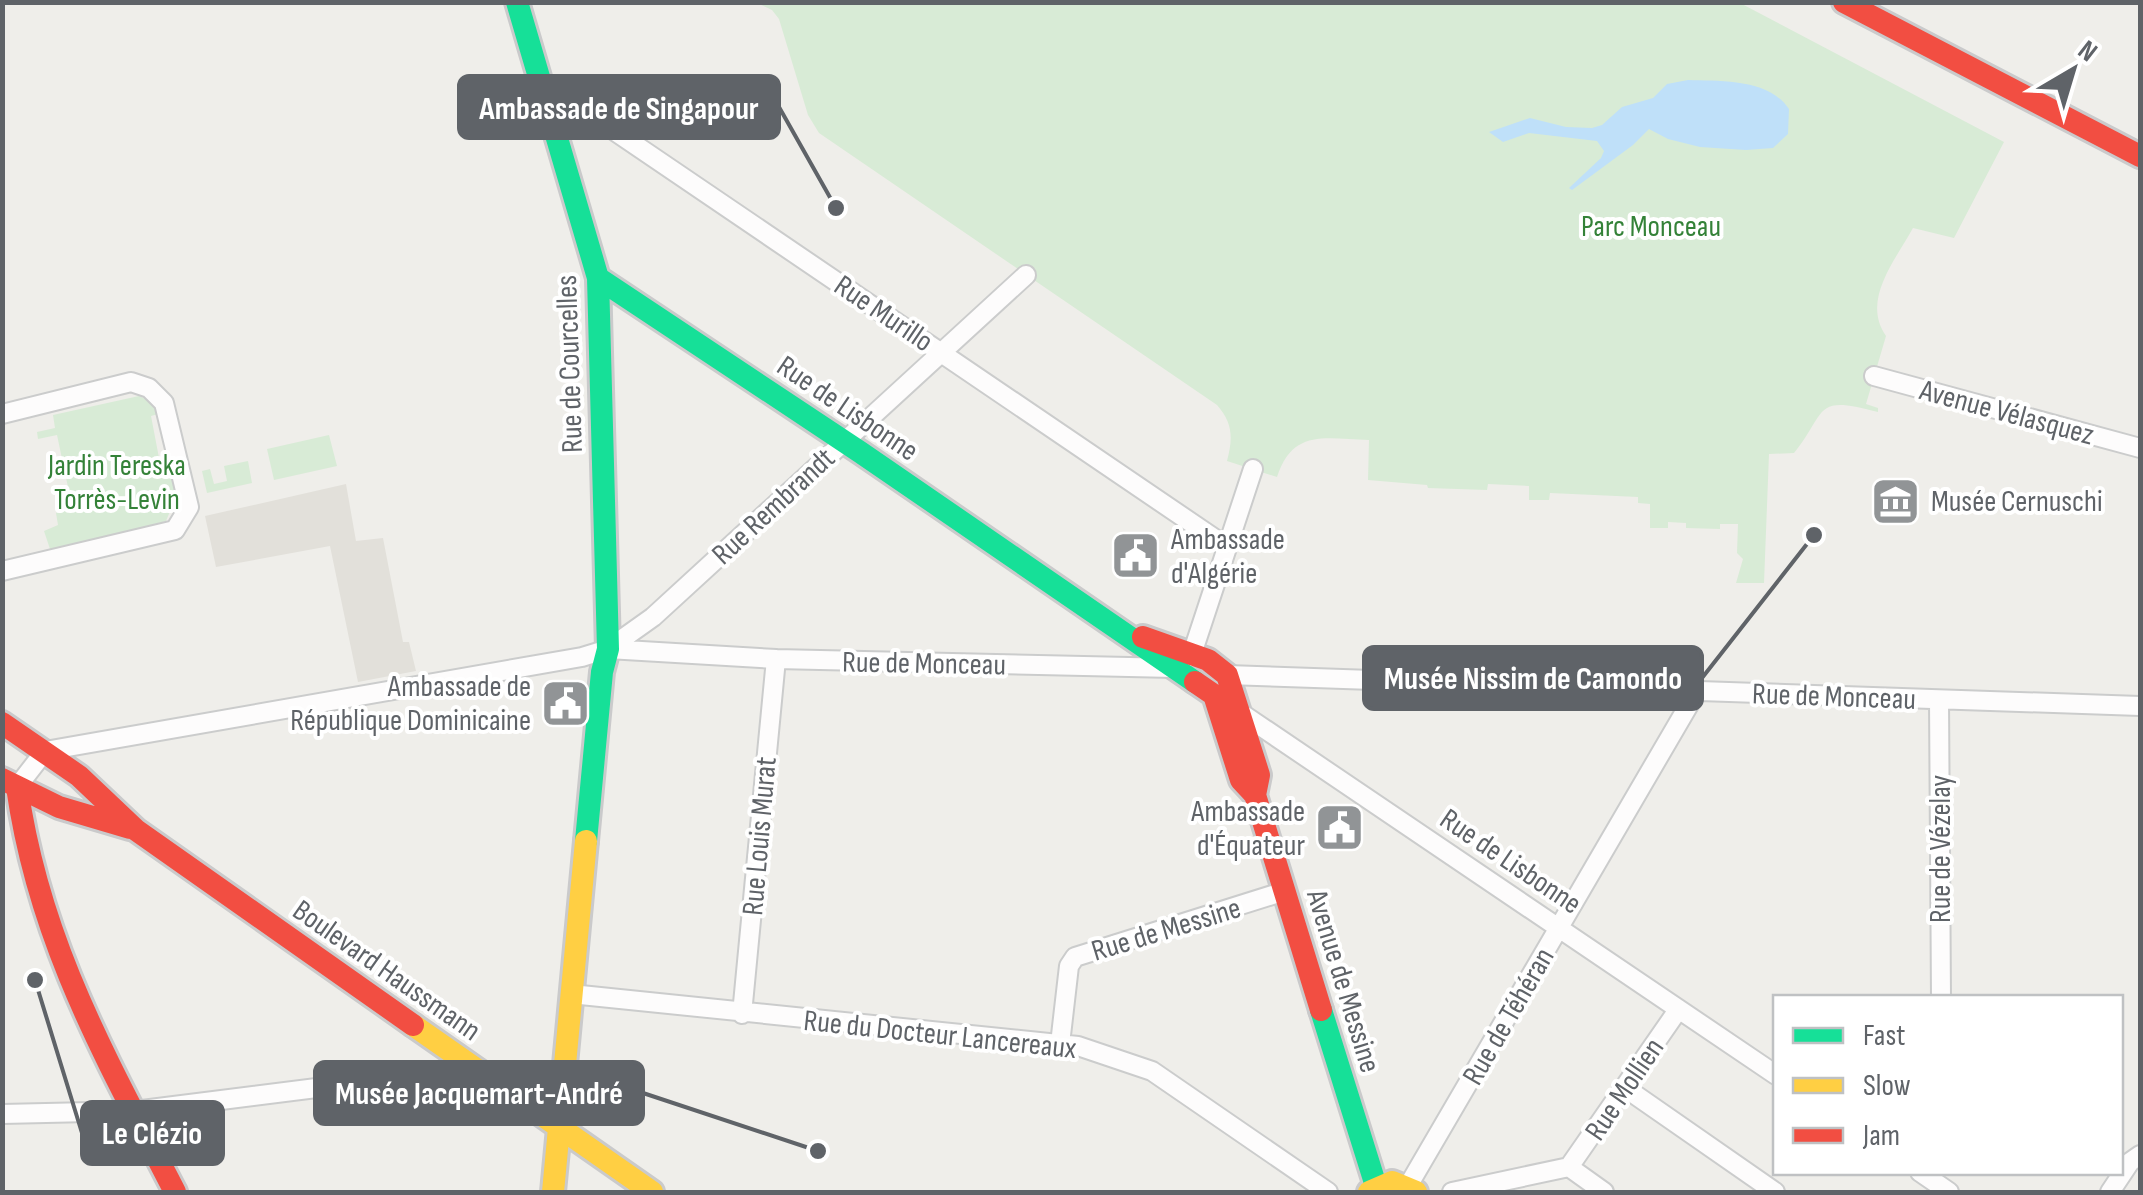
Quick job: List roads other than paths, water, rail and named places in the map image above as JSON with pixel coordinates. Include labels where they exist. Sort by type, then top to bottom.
[{"type":"street","name":"Rue de Courcelles","points":[[517,2],[598,278],[605,661]]},
{"type":"street","points":[[1844,2],[2140,156]]},
{"type":"street","name":"Rue Murillo","points":[[540,81],[1227,546]]},
{"type":"street","name":"Rue Rembrandt","points":[[605,661],[1026,275]]},
{"type":"street","name":"Rue de Lisbonne","points":[[598,278],[1112,625],[1183,661],[1220,685]]},
{"type":"street","name":"Avenue Vélasquez","points":[[1874,376],[2140,448]]},
{"type":"street","points":[[2,414],[131,382],[149,388],[164,403],[189,506],[175,530],[2,571]]},
{"type":"street","points":[[1183,661],[1253,469]]},
{"type":"street","name":"Rue de Monceau","points":[[605,661],[652,652],[776,659],[1183,661]]},
{"type":"street","points":[[174,1192],[76,995],[42,911],[10,783],[45,751],[582,657],[605,661],[552,1192]]},
{"type":"street","name":"Rue Louis Murat","points":[[742,1014],[776,659]]},
{"type":"street","name":"Rue de Monceau","points":[[1220,685],[1698,691],[2140,706]]},
{"type":"street","name":"Avenue de Messine","points":[[1220,685],[1239,712],[1258,775],[1256,795],[1373,1189]]},
{"type":"street","name":"Avenue de Messine","points":[[1220,685],[1241,780],[1256,795]]},
{"type":"street","name":"Rue de Téhéran","points":[[1412,1189],[1698,691]]},
{"type":"street","name":"Rue de Vézelay","points":[[1939,700],[1941,995]]},
{"type":"street","name":"Rue de Lisbonne","points":[[1239,712],[1773,1073]]},
{"type":"street","name":"Boulevard Haussmann","points":[[2,723],[86,782],[136,830],[652,1192]]},
{"type":"street","name":"Boulevard Haussmann","points":[[10,783],[59,807],[136,830]]},
{"type":"street","name":"Rue de Messine","points":[[1060,1044],[1069,966],[1075,957],[1286,892]]},
{"type":"street","name":"Rue du Docteur Lancereaux","points":[[572,994],[1078,1046],[1152,1071],[1328,1192]]},
{"type":"street","name":"Rue Mollien","points":[[1568,1167],[1678,1010]]},
{"type":"street","points":[[2,1114],[134,1110],[475,1068]]},
{"type":"street","points":[[1624,1087],[1774,1192]]},
{"type":"street","points":[[2123,1172],[2140,1154]]},
{"type":"street","points":[[1452,1192],[1568,1167],[1604,1192]]},
{"type":"street","points":[[1373,1189],[1391,1181],[1412,1189]]},
{"type":"water","points":[[1688,80],[1744,84],[1770,92],[1789,109],[1788,134],[1773,148],[1746,150],[1700,147],[1668,139],[1649,129],[1572,190],[1569,188],[1601,158],[1604,151],[1597,141],[1529,133],[1503,142],[1489,132],[1530,118],[1566,127],[1592,128],[1602,125],[1622,107],[1653,98],[1667,84]]},
{"type":"place","name":"Ambassade de Singapour","points":[[836,208]]},
{"type":"place","name":"Musée Cernuschi","points":[[1896,501]]},
{"type":"place","name":"Musée Nissim de Camondo","points":[[1814,535]]},
{"type":"place","name":"Ambassade d'Algérie","points":[[1136,556]]},
{"type":"place","name":"Ambassade de République Dominicaine","points":[[566,703]]},
{"type":"place","name":"Ambassade d'Équateur","points":[[1340,828]]},
{"type":"place","name":"Le Clézio","points":[[35,980]]},
{"type":"place","name":"Musée Jacquemart-André","points":[[818,1151]]},
{"type":"park label","name":"Parc Monceau","points":[[1651,226]]},
{"type":"park label","name":"Jardin Tereska Torrès-Levin","points":[[117,482]]}]
